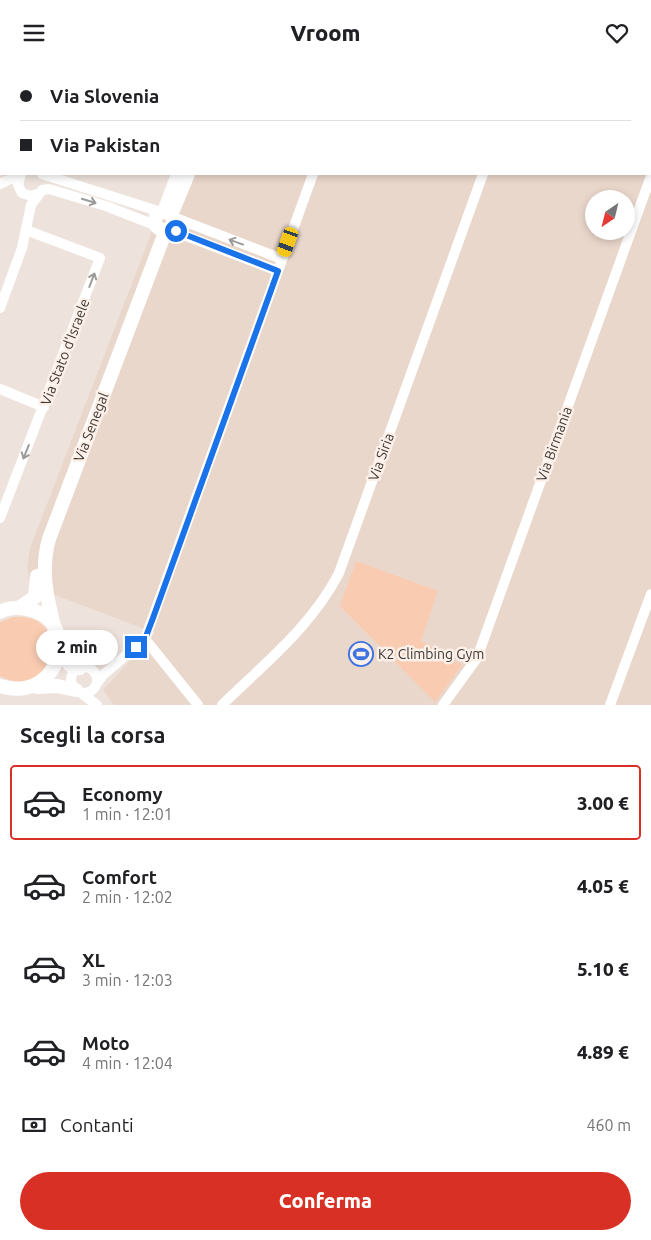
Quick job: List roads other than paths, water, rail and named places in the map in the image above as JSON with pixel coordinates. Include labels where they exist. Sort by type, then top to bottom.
[{"type":"main road","name":"Via Senegal","points":[[60,651],[44,582],[47,546],[165,221],[178,175]]},
{"type":"main road","name":"Via Senegal","points":[[20,607],[29,604],[36,595],[38,551],[42,536],[165,221],[188,175]]},
{"type":"main road","points":[[0,612],[20,607],[41,614],[55,629]]},
{"type":"main road","points":[[60,651],[70,665],[80,668]]},
{"type":"main road","points":[[37,687],[50,675],[59,660],[60,651]]},
{"type":"main road","points":[[0,686],[20,691],[37,687],[57,686],[78,692]]},
{"type":"street","points":[[0,185],[19,175]]},
{"type":"street","points":[[20,175],[17,181],[28,214]]},
{"type":"street","points":[[78,692],[89,692],[98,679],[145,639],[312,175]]},
{"type":"street","name":"Via Siria","points":[[222,705],[309,620],[328,594],[339,573],[482,175]]},
{"type":"street","name":"Via Birmania","points":[[443,705],[477,658],[651,176]]},
{"type":"street","points":[[0,185],[31,196],[44,179]]},
{"type":"street","points":[[44,179],[282,259]]},
{"type":"street","points":[[44,179],[50,189],[165,221],[278,271]]},
{"type":"street","points":[[0,307],[26,230],[28,214],[44,179]]},
{"type":"street","name":"Via Stato d'Israele","points":[[0,518],[100,259],[26,230]]},
{"type":"street","points":[[0,389],[44,407]]},
{"type":"street","points":[[610,705],[651,594]]},
{"type":"street","points":[[145,639],[198,705]]},
{"type":"street","points":[[80,668],[88,668],[98,679],[97,705],[78,692],[72,684],[72,676],[80,668]]},
{"type":"place","name":"K2 Climbing Gym","points":[[361,654]]}]
